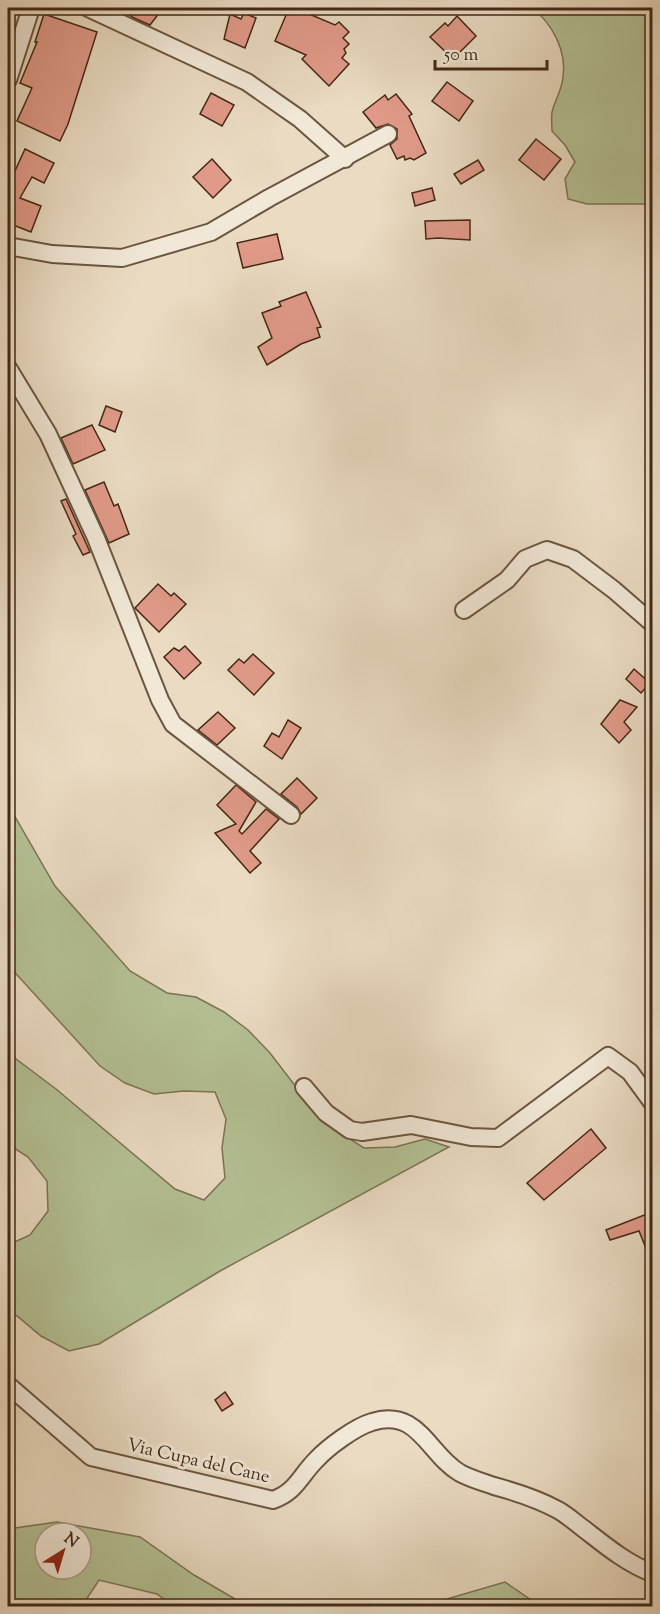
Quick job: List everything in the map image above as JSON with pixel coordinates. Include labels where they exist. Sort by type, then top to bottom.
[{"type":"street","points":[[8,80],[31,8]]},
{"type":"street","points":[[88,8],[247,82],[300,119],[345,159]]},
{"type":"street","points":[[8,246],[52,254],[122,258],[211,232],[388,134]]},
{"type":"street","points":[[8,368],[48,434],[92,528],[160,700],[173,724],[291,815]]},
{"type":"street","points":[[464,610],[507,580],[525,558],[547,550],[573,559],[652,623]]},
{"type":"street","points":[[304,1087],[326,1113],[350,1130],[362,1132],[411,1125],[471,1137],[498,1138],[609,1056],[630,1072],[652,1102]]},
{"type":"street","name":"Via Cupa del Cane","points":[[8,1385],[91,1457],[273,1500],[285,1496],[316,1460],[355,1429],[371,1422],[390,1418],[408,1424],[457,1471],[469,1478],[528,1496],[560,1511],[630,1564],[652,1573]]},
{"type":"green space","points":[[532,8],[652,8],[652,204],[587,204],[568,199],[565,179],[575,162],[565,145],[552,131],[552,112],[562,82],[563,57],[552,30]]},
{"type":"green space","points":[[8,800],[10,808],[55,886],[130,971],[167,993],[196,997],[224,1012],[248,1030],[270,1053],[323,1122],[364,1148],[395,1147],[425,1139],[449,1147],[220,1271],[99,1344],[69,1351],[41,1336],[17,1316],[8,1313],[8,1245],[30,1235],[48,1211],[47,1181],[28,1157],[8,1144],[8,1053],[56,1089],[175,1189],[204,1200],[225,1178],[222,1148],[226,1119],[215,1092],[184,1091],[154,1094],[125,1083],[100,1066],[8,965]]},
{"type":"green space","points":[[33,1525],[33,1581],[93,1581],[93,1529],[140,1537],[194,1575],[247,1606],[173,1606],[157,1594],[99,1580],[82,1606],[8,1606],[8,1529]]},
{"type":"green space","points":[[505,1582],[540,1606],[423,1606]]},
{"type":"building","points":[[120,8],[163,8],[150,25]]},
{"type":"building","points":[[289,8],[295,8],[335,25],[339,22],[349,32],[343,38],[349,44],[344,49],[346,53],[342,58],[349,64],[329,86],[302,59],[306,55],[275,41]]},
{"type":"building","points":[[244,13],[256,18],[245,48],[224,39],[230,14],[241,19]]},
{"type":"building","points":[[44,14],[97,32],[68,124],[60,141],[17,121],[32,88],[20,83],[37,42],[35,42]]},
{"type":"building","points":[[457,16],[476,36],[456,56],[450,56],[430,37],[445,23],[448,26]]},
{"type":"building","points":[[447,82],[473,101],[459,121],[432,101]]},
{"type":"building","points":[[211,93],[234,105],[222,126],[200,114]]},
{"type":"building","points":[[396,94],[412,114],[409,116],[426,153],[414,160],[410,158],[405,160],[404,156],[397,159],[390,145],[397,139],[397,129],[388,124],[376,128],[363,112],[385,95],[388,100]]},
{"type":"building","points":[[536,139],[561,159],[544,180],[519,160]]},
{"type":"building","points":[[25,149],[54,163],[44,183],[32,177],[20,198],[41,206],[31,232],[8,223],[8,186]]},
{"type":"building","points":[[212,159],[231,180],[213,198],[193,177]]},
{"type":"building","points":[[478,160],[484,170],[461,184],[454,174]]},
{"type":"building","points":[[432,188],[435,200],[415,206],[412,193]]},
{"type":"building","points":[[470,220],[470,240],[426,239],[425,221]]},
{"type":"building","points":[[277,234],[283,259],[243,268],[237,243]]},
{"type":"building","points":[[306,292],[321,327],[317,328],[320,337],[301,344],[267,365],[258,347],[272,338],[262,313],[281,306],[279,302]]},
{"type":"building","points":[[106,406],[122,412],[115,432],[99,425]]},
{"type":"building","points":[[92,425],[105,450],[73,464],[61,438]]},
{"type":"building","points":[[104,482],[114,506],[118,504],[129,534],[109,543],[85,490]]},
{"type":"building","points":[[66,499],[90,552],[83,555],[73,536],[76,534],[61,501]]},
{"type":"building","points":[[158,584],[171,596],[174,593],[186,604],[159,632],[135,608]]},
{"type":"building","points":[[185,646],[201,663],[184,679],[164,657],[174,648],[179,651]]},
{"type":"building","points":[[253,654],[274,673],[254,695],[228,670],[239,659],[244,663]]},
{"type":"building","points":[[634,669],[650,683],[641,693],[626,679]]},
{"type":"building","points":[[620,700],[637,707],[624,722],[631,730],[619,743],[601,724]]},
{"type":"building","points":[[218,712],[235,728],[217,745],[198,730]]},
{"type":"building","points":[[288,720],[301,728],[282,759],[264,746],[272,733],[279,737]]},
{"type":"building","points":[[297,778],[317,798],[301,814],[297,807],[281,794]]},
{"type":"building","points":[[236,785],[256,802],[239,831],[242,834],[266,809],[279,819],[250,851],[261,863],[250,873],[215,833],[236,824],[217,805]]},
{"type":"building","points":[[591,1129],[606,1148],[544,1200],[527,1183]]},
{"type":"building","points":[[652,1212],[652,1263],[639,1231],[610,1240],[606,1230]]},
{"type":"building","points":[[225,1392],[233,1404],[222,1411],[215,1400]]}]
